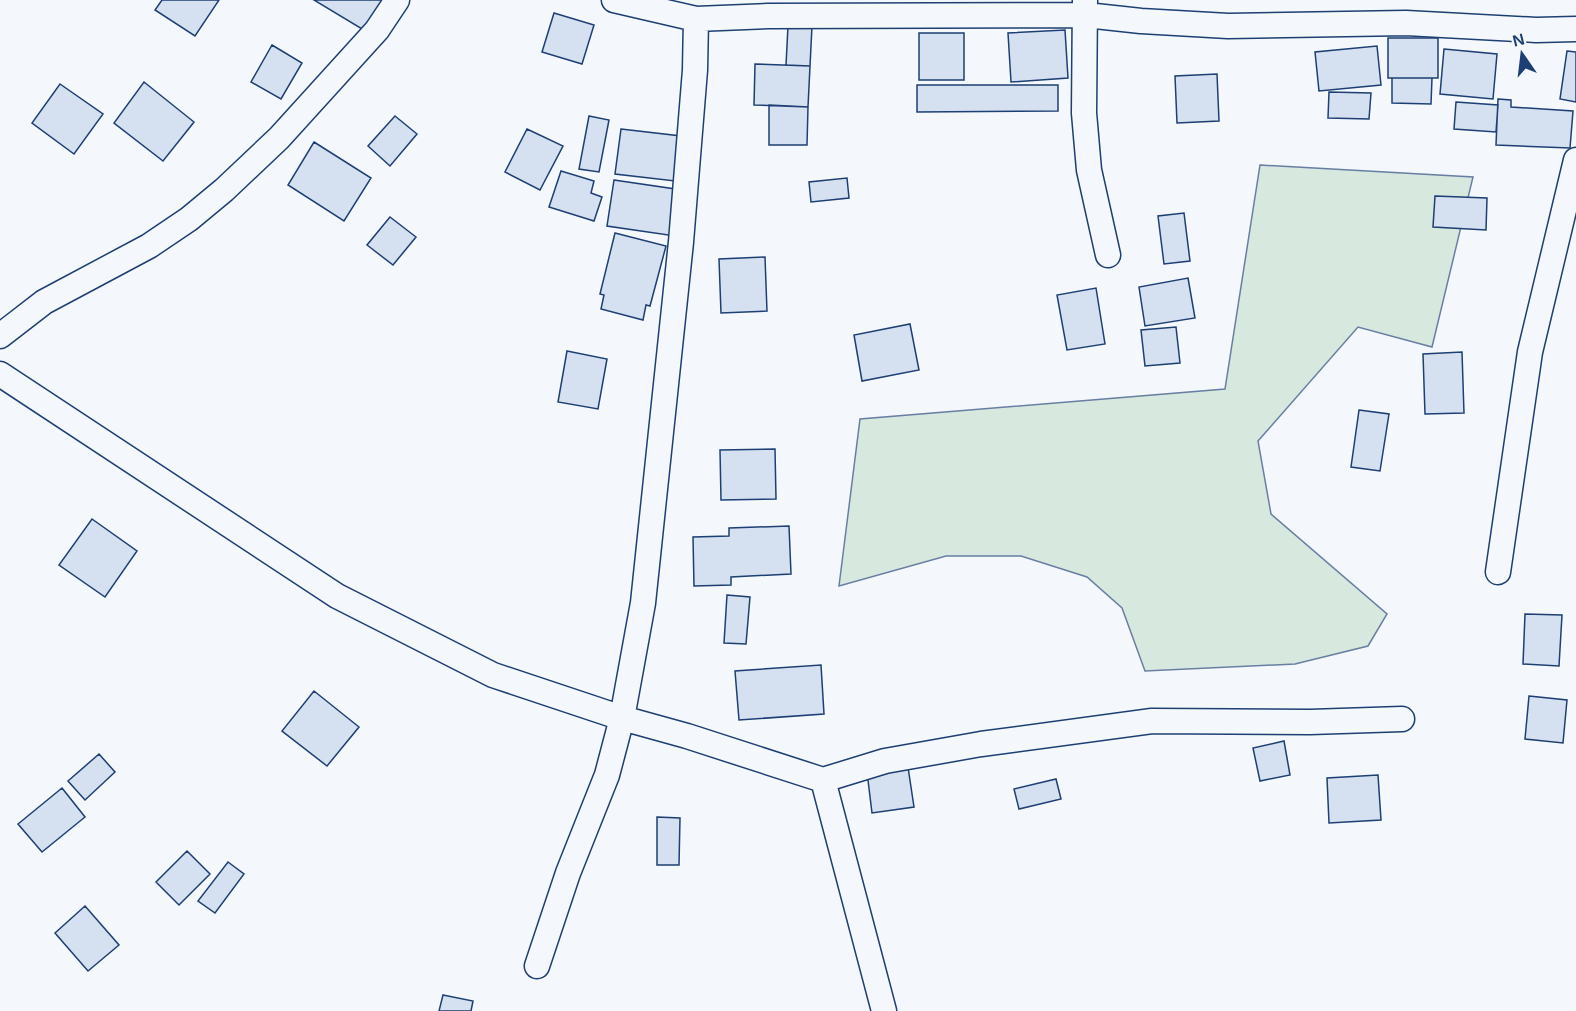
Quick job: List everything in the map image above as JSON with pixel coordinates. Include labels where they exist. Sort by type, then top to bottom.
[{"type":"street","points":[[0,336],[44,302],[149,246],[189,219],[224,190],[279,138],[377,30],[397,0]]},
{"type":"street","points":[[614,0],[696,19],[1085,7],[1141,21],[1228,26],[1406,22],[1536,30],[1576,29]]},
{"type":"street","points":[[1085,7],[1084,113],[1089,170],[1108,255]]},
{"type":"street","points":[[537,966],[568,873],[607,775],[622,718],[643,603],[666,399],[687,174],[695,70],[696,19]]},
{"type":"street","points":[[1498,572],[1530,352],[1576,160]]},
{"type":"street","points":[[0,375],[337,596],[494,675],[622,718],[687,736],[823,780],[885,761],[949,749],[1152,722],[1310,722],[1402,719]]},
{"type":"street","points":[[823,780],[884,1011]]},
{"type":"shaded area","points":[[1260,165],[1473,177],[1432,347],[1358,327],[1258,441],[1271,514],[1387,614],[1368,646],[1295,664],[1145,671],[1122,608],[1087,577],[1021,556],[946,556],[839,586],[860,419],[1225,389]]},
{"type":"building","points":[[162,0],[219,0],[195,36],[155,10]]},
{"type":"building","points":[[314,0],[381,0],[385,3],[367,32]]},
{"type":"building","points":[[554,13],[594,25],[582,64],[542,52]]},
{"type":"building","points":[[788,26],[812,26],[810,66],[786,65]]},
{"type":"building","points":[[1065,30],[1068,78],[1011,82],[1008,33]]},
{"type":"building","points":[[919,33],[964,33],[964,80],[919,80]]},
{"type":"building","points":[[1388,38],[1438,38],[1438,78],[1388,78]]},
{"type":"building","points":[[272,45],[302,63],[281,99],[251,82]]},
{"type":"building","points":[[1377,46],[1381,85],[1319,91],[1315,52]]},
{"type":"building","points":[[1444,49],[1497,54],[1493,99],[1440,94]]},
{"type":"building","points":[[1567,51],[1576,52],[1576,102],[1560,99]]},
{"type":"building","points":[[755,64],[810,66],[808,107],[754,105]]},
{"type":"building","points":[[1217,74],[1219,121],[1177,123],[1175,76]]},
{"type":"building","points":[[1392,78],[1432,78],[1431,104],[1392,103]]},
{"type":"building","points":[[144,82],[194,122],[163,161],[114,123]]},
{"type":"building","points":[[60,84],[103,114],[74,154],[32,123]]},
{"type":"building","points":[[917,85],[1058,85],[1058,111],[917,112]]},
{"type":"building","points":[[1329,92],[1371,93],[1369,119],[1328,118]]},
{"type":"building","points":[[1498,99],[1511,100],[1511,107],[1573,111],[1570,148],[1496,145]]},
{"type":"building","points":[[1456,102],[1498,105],[1496,132],[1454,129]]},
{"type":"building","points":[[769,105],[808,107],[807,145],[769,145]]},
{"type":"building","points":[[395,116],[417,134],[390,166],[368,146]]},
{"type":"building","points":[[589,116],[609,120],[599,172],[579,169]]},
{"type":"building","points":[[527,129],[563,146],[540,190],[505,172]]},
{"type":"building","points":[[621,129],[681,136],[675,181],[615,174]]},
{"type":"building","points":[[314,142],[371,178],[344,221],[288,185]]},
{"type":"building","points":[[561,171],[594,181],[591,193],[602,197],[594,221],[549,207]]},
{"type":"building","points":[[847,178],[849,198],[811,202],[809,182]]},
{"type":"building","points":[[614,180],[682,190],[675,236],[607,226]]},
{"type":"building","points":[[1435,196],[1487,198],[1486,230],[1433,227]]},
{"type":"building","points":[[1184,213],[1190,261],[1164,264],[1158,216]]},
{"type":"building","points":[[390,217],[416,237],[393,265],[367,245]]},
{"type":"building","points":[[615,233],[666,246],[650,306],[646,305],[643,320],[601,309],[604,295],[600,294]]},
{"type":"building","points":[[765,257],[767,311],[721,313],[719,259]]},
{"type":"building","points":[[1188,278],[1195,318],[1145,326],[1139,287]]},
{"type":"building","points":[[1096,288],[1105,344],[1067,350],[1057,295]]},
{"type":"building","points":[[910,324],[919,370],[862,381],[854,335]]},
{"type":"building","points":[[1176,327],[1180,363],[1145,366],[1141,330]]},
{"type":"building","points":[[567,351],[607,359],[598,409],[558,402]]},
{"type":"building","points":[[1462,352],[1464,413],[1425,414],[1423,354]]},
{"type":"building","points":[[1359,410],[1389,414],[1380,471],[1351,467]]},
{"type":"building","points":[[775,449],[776,499],[721,500],[720,450]]},
{"type":"building","points":[[92,519],[137,551],[105,597],[59,565]]},
{"type":"building","points":[[789,526],[791,574],[731,577],[731,585],[694,586],[693,537],[729,536],[729,528]]},
{"type":"building","points":[[727,595],[750,597],[746,644],[724,643]]},
{"type":"building","points":[[1525,614],[1562,615],[1559,666],[1523,664]]},
{"type":"building","points":[[821,665],[824,714],[739,720],[735,671]]},
{"type":"building","points":[[314,691],[359,727],[327,766],[282,731]]},
{"type":"building","points":[[1529,696],[1567,700],[1563,743],[1525,739]]},
{"type":"building","points":[[1284,741],[1290,775],[1260,781],[1253,748]]},
{"type":"building","points":[[99,754],[115,772],[85,800],[68,781]]},
{"type":"building","points":[[908,767],[914,807],[872,813],[867,772]]},
{"type":"building","points":[[1378,775],[1381,820],[1329,823],[1327,778]]},
{"type":"building","points":[[1056,779],[1061,799],[1019,809],[1014,789]]},
{"type":"building","points":[[62,788],[85,817],[42,852],[18,824]]},
{"type":"building","points":[[657,817],[680,818],[679,865],[657,865]]},
{"type":"building","points":[[187,851],[210,874],[179,905],[156,882]]},
{"type":"building","points":[[228,862],[244,874],[215,913],[198,901]]},
{"type":"building","points":[[85,906],[119,945],[88,971],[55,933]]},
{"type":"building","points":[[443,995],[473,1001],[471,1011],[439,1011]]}]
